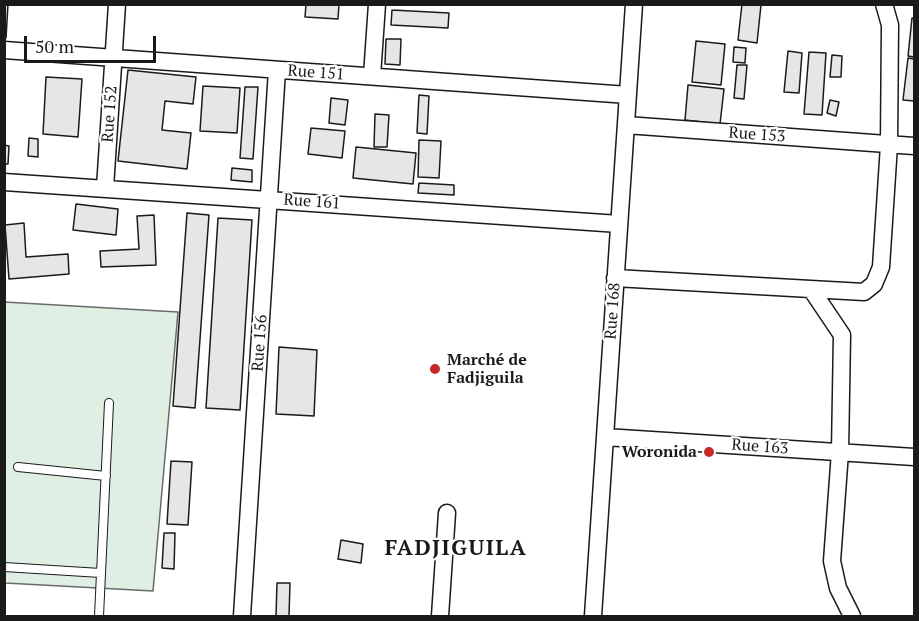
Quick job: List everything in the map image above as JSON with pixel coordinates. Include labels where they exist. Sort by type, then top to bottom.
[{"type":"street","name":"Rue 152","points":[[105,188],[117,4]]},
{"type":"street","points":[[372,76],[377,4]]},
{"type":"street","name":"Rue 168","points":[[593,616],[634,4]]},
{"type":"street","points":[[615,278],[864,292],[874,284],[880,267],[889,145],[890,25],[884,4]]},
{"type":"street","name":"Rue 151","points":[[4,50],[628,95]]},
{"type":"street","name":"Rue 156","points":[[242,616],[277,70]]},
{"type":"street","name":"Rue 153","points":[[626,125],[915,146]]},
{"type":"street","name":"Rue 161","points":[[4,182],[619,224]]},
{"type":"street","points":[[811,289],[842,335],[840,452],[832,561],[837,588],[852,616]]},
{"type":"street","name":"Rue 163","points":[[605,437],[915,457]]},
{"type":"street","points":[[440,616],[447,513]]},
{"type":"lane","points":[[99,616],[109,403]]},
{"type":"lane","points":[[18,467],[106,476]]},
{"type":"lane","points":[[4,567],[101,573]]},
{"type":"green space","points":[[4,302],[178,312],[153,591],[5,583]]},
{"type":"building","points":[[4,4],[8,4],[6,38],[4,38]]},
{"type":"building","points":[[306,4],[339,4],[338,19],[305,17]]},
{"type":"building","points":[[742,4],[761,5],[757,43],[738,40]]},
{"type":"building","points":[[392,10],[449,13],[448,28],[391,25]]},
{"type":"building","points":[[912,18],[914,18],[914,57],[908,56]]},
{"type":"building","points":[[386,39],[401,39],[400,65],[385,64]]},
{"type":"building","points":[[696,41],[725,44],[721,85],[692,82]]},
{"type":"building","points":[[734,47],[746,48],[745,63],[733,62]]},
{"type":"building","points":[[788,51],[802,53],[799,93],[784,92]]},
{"type":"building","points":[[809,52],[826,53],[822,115],[804,114]]},
{"type":"building","points":[[832,55],[842,56],[841,77],[830,77]]},
{"type":"building","points":[[908,58],[914,59],[914,101],[903,100]]},
{"type":"building","points":[[737,65],[747,65],[744,99],[734,98]]},
{"type":"building","points":[[128,70],[196,77],[193,104],[165,101],[162,130],[191,133],[187,169],[118,161]]},
{"type":"building","points":[[46,77],[82,79],[78,137],[43,134]]},
{"type":"building","points":[[688,85],[724,89],[720,124],[685,120]]},
{"type":"building","points":[[203,86],[240,88],[237,133],[200,131]]},
{"type":"building","points":[[245,87],[258,87],[253,159],[240,158]]},
{"type":"building","points":[[419,95],[429,96],[427,134],[417,133]]},
{"type":"building","points":[[331,98],[348,100],[345,125],[329,123]]},
{"type":"building","points":[[830,100],[839,102],[836,116],[827,113]]},
{"type":"building","points":[[375,114],[389,115],[387,147],[374,147]]},
{"type":"building","points":[[311,128],[345,131],[342,158],[308,154]]},
{"type":"building","points":[[29,138],[38,139],[38,157],[28,156]]},
{"type":"building","points":[[419,140],[441,141],[439,178],[418,177]]},
{"type":"building","points":[[4,145],[9,146],[8,164],[4,164]]},
{"type":"building","points":[[356,147],[416,153],[413,184],[353,178]]},
{"type":"building","points":[[232,168],[252,170],[252,182],[231,180]]},
{"type":"building","points":[[419,183],[454,185],[454,195],[418,193]]},
{"type":"building","points":[[76,204],[118,209],[116,235],[73,230]]},
{"type":"building","points":[[187,213],[209,215],[195,408],[173,406]]},
{"type":"building","points":[[154,215],[156,265],[101,267],[100,251],[139,249],[137,216]]},
{"type":"building","points":[[218,218],[252,220],[240,410],[206,408]]},
{"type":"building","points":[[24,223],[26,257],[68,254],[69,274],[9,279],[5,225]]},
{"type":"building","points":[[279,347],[317,350],[314,416],[276,414]]},
{"type":"building","points":[[171,461],[192,462],[188,525],[167,524]]},
{"type":"building","points":[[164,533],[175,533],[174,569],[162,568]]},
{"type":"building","points":[[341,540],[363,544],[361,563],[338,559]]},
{"type":"building","points":[[277,583],[290,583],[289,616],[276,616]]},
{"type":"place","name":"Marché de Fadjiguila","points":[[435,369]]},
{"type":"place","name":"Woronida","points":[[709,452]]},
{"type":"district","name":"FADJIGUILA","points":[[456,549]]}]
